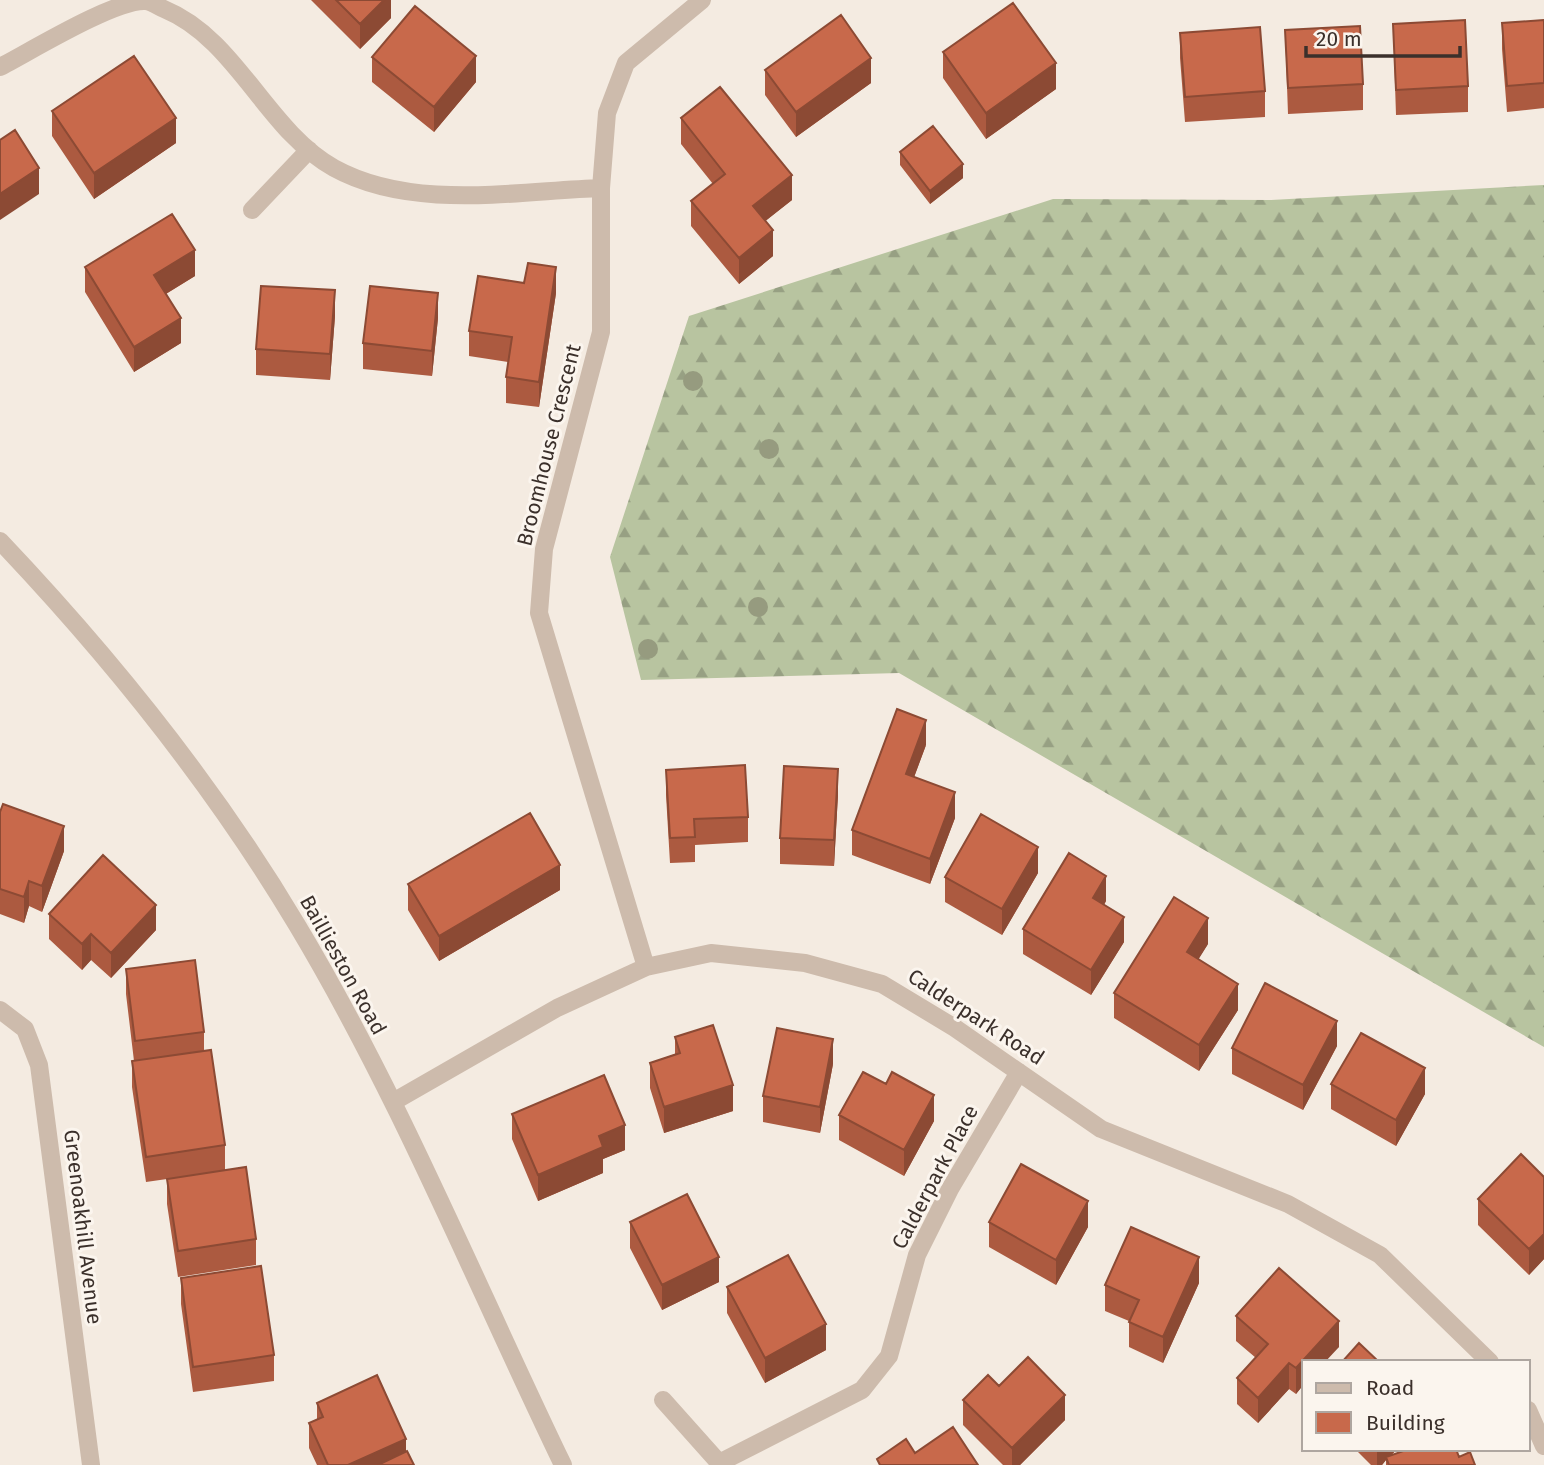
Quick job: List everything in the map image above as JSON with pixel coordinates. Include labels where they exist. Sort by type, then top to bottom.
[{"type":"street","name":"Broomhouse Crescent","points":[[646,967],[539,613],[544,549],[601,332],[601,188],[607,113],[626,63],[702,0]]},
{"type":"street","points":[[0,67],[111,9],[145,1],[186,18],[233,64],[309,150],[335,168],[388,189],[449,194],[601,188]]},
{"type":"street","points":[[252,210],[309,150]]},
{"type":"street","name":"Baillieston Road","points":[[0,541],[66,611],[190,763],[297,925],[393,1102],[563,1465]]},
{"type":"street","name":"Calderpark Road","points":[[393,1102],[558,1008],[646,967],[711,953],[804,963],[882,984],[955,1028],[1101,1129],[1288,1204],[1380,1255],[1488,1360]]},
{"type":"street","name":"Greenoakhill Avenue","points":[[0,1010],[25,1029],[39,1065],[91,1465]]},
{"type":"street","name":"Calderpark Place","points":[[663,1400],[721,1463],[862,1390],[889,1356],[917,1255],[950,1189],[1019,1072]]},
{"type":"street","points":[[1530,1414],[1544,1446]]},
{"type":"green space","points":[[1544,185],[1544,1047],[899,673],[641,680],[610,557],[689,316],[1053,199],[1271,200]]},
{"type":"building","points":[[336,0],[384,0],[360,24]]},
{"type":"building","points":[[1013,3],[1056,63],[986,113],[943,52]]},
{"type":"building","points":[[415,6],[476,56],[434,107],[372,57]]},
{"type":"building","points":[[841,15],[871,58],[796,112],[765,70]]},
{"type":"building","points":[[1465,20],[1468,86],[1396,90],[1393,24]]},
{"type":"building","points":[[1544,20],[1544,83],[1507,86],[1502,23]]},
{"type":"building","points":[[1360,26],[1363,84],[1288,88],[1285,30]]},
{"type":"building","points":[[1260,27],[1265,91],[1185,97],[1180,33]]},
{"type":"building","points":[[134,56],[176,118],[94,173],[52,111]]},
{"type":"building","points":[[720,87],[792,175],[753,206],[773,230],[739,258],[691,201],[725,174],[681,118]]},
{"type":"building","points":[[933,126],[963,164],[930,191],[900,152]]},
{"type":"building","points":[[15,130],[39,168],[0,194],[0,140]]},
{"type":"building","points":[[172,214],[195,250],[154,275],[181,318],[134,347],[85,267]]},
{"type":"building","points":[[528,263],[556,267],[539,382],[506,377],[512,337],[469,331],[478,276],[524,283]]},
{"type":"building","points":[[261,286],[335,290],[330,354],[256,349]]},
{"type":"building","points":[[370,286],[438,293],[432,351],[363,343]]},
{"type":"building","points":[[897,709],[926,720],[906,774],[955,792],[930,859],[852,830]]},
{"type":"building","points":[[745,765],[748,817],[694,819],[695,837],[670,838],[666,770]]},
{"type":"building","points":[[784,766],[838,769],[834,840],[780,838]]},
{"type":"building","points":[[3,804],[64,826],[42,886],[29,881],[24,897],[0,889],[0,812]]},
{"type":"building","points":[[530,813],[560,865],[439,936],[408,884]]},
{"type":"building","points":[[981,814],[1038,847],[1002,909],[945,877]]},
{"type":"building","points":[[1069,853],[1106,876],[1093,898],[1124,917],[1091,970],[1023,929]]},
{"type":"building","points":[[103,855],[156,905],[111,953],[91,934],[82,944],[49,914]]},
{"type":"building","points":[[1174,897],[1208,918],[1187,952],[1238,984],[1199,1045],[1114,993]]},
{"type":"building","points":[[195,960],[204,1032],[135,1041],[126,969]]},
{"type":"building","points":[[1265,983],[1337,1021],[1303,1085],[1232,1048]]},
{"type":"building","points":[[713,1025],[733,1085],[664,1107],[650,1063],[680,1053],[675,1037]]},
{"type":"building","points":[[777,1028],[833,1039],[820,1107],[763,1096]]},
{"type":"building","points":[[1361,1033],[1425,1068],[1396,1120],[1331,1084]]},
{"type":"building","points":[[211,1050],[225,1145],[146,1157],[132,1061]]},
{"type":"building","points":[[863,1072],[886,1084],[892,1072],[934,1095],[904,1150],[839,1115]]},
{"type":"building","points":[[604,1075],[625,1125],[599,1136],[603,1147],[538,1175],[512,1114]]},
{"type":"building","points":[[1521,1154],[1544,1177],[1544,1234],[1529,1249],[1478,1199]]},
{"type":"building","points":[[1021,1164],[1088,1201],[1056,1260],[989,1222]]},
{"type":"building","points":[[246,1167],[256,1239],[178,1251],[167,1179]]},
{"type":"building","points":[[687,1194],[719,1257],[662,1285],[630,1222]]},
{"type":"building","points":[[1131,1227],[1199,1257],[1163,1337],[1129,1322],[1139,1300],[1105,1285]]},
{"type":"building","points":[[788,1255],[826,1324],[765,1358],[727,1287]]},
{"type":"building","points":[[261,1266],[274,1355],[193,1367],[181,1278]]},
{"type":"building","points":[[1279,1268],[1339,1321],[1296,1368],[1289,1363],[1258,1398],[1237,1378],[1268,1344],[1236,1316]]},
{"type":"building","points":[[1359,1343],[1377,1360],[1344,1360]]},
{"type":"building","points":[[1028,1357],[1065,1395],[1012,1448],[963,1400],[988,1375],[999,1386]]},
{"type":"building","points":[[377,1375],[406,1439],[348,1465],[328,1465],[309,1423],[323,1417],[317,1403]]},
{"type":"building","points":[[953,1427],[978,1465],[880,1465],[877,1459],[906,1439],[915,1453]]},
{"type":"building","points":[[407,1451],[414,1465],[378,1465]]},
{"type":"building","points":[[1403,1451],[1457,1451],[1459,1457],[1470,1452],[1475,1465],[1389,1465],[1386,1457]]}]
